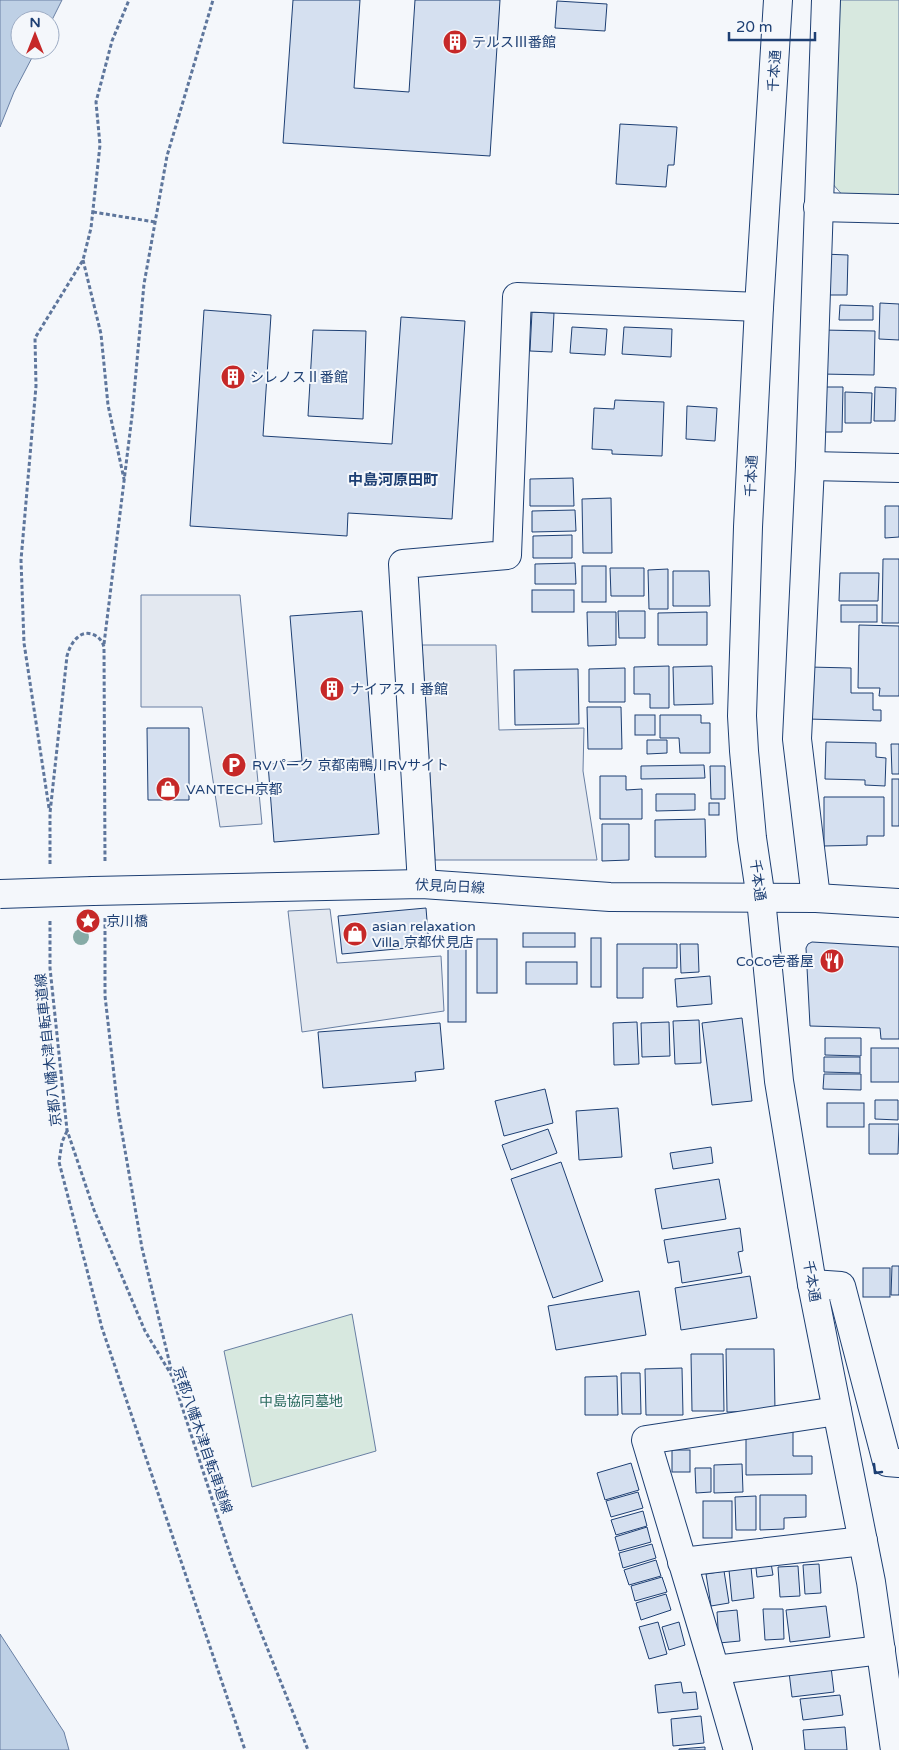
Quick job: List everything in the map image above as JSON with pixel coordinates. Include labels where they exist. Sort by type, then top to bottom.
[{"type":"street","name":"千本通","points":[[778,0],[759,307],[748,527],[742,716],[752,838],[761,898],[779,1081],[812,1284],[871,1582],[895,1750]]},
{"type":"street","points":[[816,898],[797,739],[810,466],[826,0]]},
{"type":"street","points":[[818,207],[899,208]]},
{"type":"street","points":[[422,884],[402,564],[507,555],[517,297],[759,307]]},
{"type":"street","points":[[810,466],[899,468]]},
{"type":"street","name":"伏見向日線","points":[[0,894],[101,884],[422,884],[610,897],[816,898],[899,903]]},
{"type":"street","points":[[812,1284],[841,1286],[886,1462],[899,1462]]},
{"type":"street","points":[[738,1750],[716,1670],[646,1440],[837,1411]]},
{"type":"street","points":[[682,1562],[863,1541]]},
{"type":"street","points":[[716,1670],[881,1650]]},
{"type":"path","points":[[50,813],[24,643],[21,560],[36,386],[35,338],[83,260],[91,228],[100,145],[96,102],[112,41],[129,0]]},
{"type":"path","points":[[172,1376],[142,1248],[118,1110],[106,996],[101,884],[104,647],[132,416],[144,284],[167,156],[213,0]]},
{"type":"path","points":[[93,212],[155,222]]},
{"type":"path","points":[[83,260],[101,334],[108,405],[124,482]]},
{"type":"path","points":[[50,873],[50,813],[67,656],[75,640],[84,634],[98,636],[104,647]]},
{"type":"path","name":"京都八幡木津自転車道線","points":[[50,913],[50,968],[68,1130],[94,1210],[141,1323],[172,1376],[232,1560],[308,1750]]},
{"type":"path","points":[[68,1130],[62,1142],[59,1162],[102,1328],[245,1750]]},
{"type":"green space","points":[[840,0],[899,0],[899,199],[845,198],[831,182]]},
{"type":"green space","name":"中島協同墓地","points":[[352,1314],[376,1451],[252,1487],[224,1351]]},
{"type":"shaded area","name":"RVパーク 京都南鴨川RVサイト","points":[[141,595],[240,595],[262,824],[220,827],[202,707],[141,707]]},
{"type":"shaded area","points":[[422,645],[496,645],[499,730],[584,728],[583,771],[597,860],[435,860]]},
{"type":"shaded area","points":[[330,909],[337,963],[441,956],[444,1011],[302,1032],[288,911]]},
{"type":"water","points":[[0,0],[62,0],[57,10],[10,10],[10,60],[31,60],[14,92],[0,127]]},
{"type":"water","points":[[0,1634],[64,1732],[69,1750],[0,1750]]},
{"type":"building","name":"テルスⅢ番館","points":[[293,0],[360,0],[354,88],[409,92],[415,0],[500,0],[490,156],[283,143]]},
{"type":"building","points":[[557,1],[607,4],[605,31],[555,28]]},
{"type":"building","points":[[620,124],[677,127],[674,165],[668,165],[666,187],[616,184]]},
{"type":"building","points":[[823,254],[848,255],[847,295],[822,295]]},
{"type":"building","points":[[880,303],[899,304],[899,340],[879,339]]},
{"type":"building","points":[[840,305],[873,306],[873,320],[839,320]]},
{"type":"building","name":"シレノスⅡ番館","points":[[204,310],[271,315],[263,436],[392,444],[401,317],[465,321],[452,519],[348,513],[347,536],[190,526]]},
{"type":"building","points":[[532,312],[554,313],[552,352],[530,351]]},
{"type":"building","points":[[572,327],[607,329],[605,355],[570,353]]},
{"type":"building","points":[[624,327],[672,329],[671,357],[622,354]]},
{"type":"building","points":[[313,330],[366,331],[363,419],[308,416]]},
{"type":"building","points":[[822,330],[875,331],[874,375],[821,374]]},
{"type":"building","points":[[818,387],[843,387],[842,432],[817,432]]},
{"type":"building","points":[[875,387],[896,388],[895,421],[874,421]]},
{"type":"building","points":[[845,392],[872,393],[871,423],[845,423]]},
{"type":"building","points":[[615,400],[664,402],[662,456],[612,454],[612,450],[592,449],[594,408],[614,409]]},
{"type":"building","points":[[687,406],[717,408],[715,441],[686,439]]},
{"type":"building","points":[[573,478],[574,506],[530,506],[530,479]]},
{"type":"building","points":[[611,498],[612,553],[583,553],[582,499]]},
{"type":"building","points":[[885,506],[899,506],[899,537],[885,538]]},
{"type":"building","points":[[575,510],[576,531],[532,532],[532,511]]},
{"type":"building","points":[[572,535],[572,558],[533,558],[533,536]]},
{"type":"building","points":[[883,559],[899,559],[899,623],[882,623]]},
{"type":"building","points":[[575,563],[576,584],[535,584],[535,564]]},
{"type":"building","points":[[582,566],[606,566],[606,602],[582,602]]},
{"type":"building","points":[[610,568],[644,568],[644,596],[611,596]]},
{"type":"building","points":[[668,569],[668,609],[649,609],[648,570]]},
{"type":"building","points":[[673,571],[709,571],[710,606],[673,606]]},
{"type":"building","points":[[840,573],[879,573],[878,601],[839,601]]},
{"type":"building","points":[[532,590],[574,590],[574,612],[532,612]]},
{"type":"building","points":[[841,605],[877,605],[877,622],[841,622]]},
{"type":"building","name":"ナイアスⅠ番館","points":[[362,611],[379,834],[274,842],[268,764],[302,761],[290,616]]},
{"type":"building","points":[[618,611],[645,611],[645,638],[619,638]]},
{"type":"building","points":[[587,612],[616,612],[616,645],[588,646]]},
{"type":"building","points":[[707,612],[707,645],[658,645],[658,613]]},
{"type":"building","points":[[859,625],[899,626],[899,696],[879,696],[880,688],[858,688]]},
{"type":"building","points":[[669,666],[669,708],[650,708],[650,694],[634,694],[634,667]]},
{"type":"building","points":[[712,666],[713,704],[674,705],[673,667]]},
{"type":"building","points":[[809,667],[851,668],[851,693],[873,693],[873,710],[881,710],[881,721],[808,719]]},
{"type":"building","points":[[625,668],[625,702],[589,702],[589,669]]},
{"type":"building","points":[[578,669],[579,724],[515,725],[514,670]]},
{"type":"building","points":[[587,707],[621,707],[622,749],[588,749]]},
{"type":"building","points":[[635,715],[655,715],[655,735],[635,735]]},
{"type":"building","points":[[660,715],[701,715],[701,723],[710,723],[710,753],[680,753],[679,738],[660,738]]},
{"type":"building","points":[[147,728],[189,728],[189,800],[148,800]]},
{"type":"building","points":[[647,740],[667,740],[667,753],[647,754]]},
{"type":"building","points":[[826,742],[876,743],[876,757],[886,758],[885,786],[865,785],[865,780],[825,779]]},
{"type":"building","points":[[891,744],[899,744],[899,774],[892,774]]},
{"type":"building","points":[[704,765],[705,778],[641,779],[641,766]]},
{"type":"building","points":[[710,766],[725,766],[725,799],[711,799]]},
{"type":"building","points":[[600,776],[626,776],[626,790],[642,789],[642,819],[600,819]]},
{"type":"building","points":[[892,779],[899,779],[899,826],[892,826]]},
{"type":"building","points":[[656,794],[695,794],[695,810],[656,811]]},
{"type":"building","points":[[824,797],[884,797],[884,836],[867,836],[867,845],[824,846]]},
{"type":"building","points":[[709,803],[719,803],[719,815],[709,815]]},
{"type":"building","points":[[705,819],[706,857],[655,857],[655,820]]},
{"type":"building","points":[[602,824],[629,824],[629,860],[602,861]]},
{"type":"building","points":[[426,908],[429,946],[342,954],[338,916]]},
{"type":"building","points":[[523,933],[575,933],[575,947],[523,947]]},
{"type":"building","points":[[591,938],[601,938],[601,987],[591,987]]},
{"type":"building","points":[[477,939],[497,939],[497,993],[477,993]]},
{"type":"building","points":[[448,941],[466,941],[466,1022],[448,1022]]},
{"type":"building","points":[[812,942],[899,947],[899,1039],[881,1039],[880,1028],[810,1026],[806,948]]},
{"type":"building","points":[[617,944],[677,944],[677,968],[643,968],[643,998],[617,998]]},
{"type":"building","points":[[680,944],[698,944],[699,972],[681,973]]},
{"type":"building","points":[[526,962],[577,962],[577,984],[526,984]]},
{"type":"building","points":[[710,976],[712,1004],[677,1007],[675,979]]},
{"type":"building","points":[[742,1018],[752,1101],[712,1105],[702,1023]]},
{"type":"building","points":[[699,1020],[701,1063],[675,1064],[673,1021]]},
{"type":"building","points":[[637,1022],[639,1064],[614,1065],[613,1023]]},
{"type":"building","points":[[669,1022],[670,1056],[642,1057],[641,1023]]},
{"type":"building","points":[[440,1023],[444,1069],[415,1072],[416,1081],[323,1088],[318,1032]]},
{"type":"building","points":[[825,1038],[861,1038],[861,1056],[825,1055]]},
{"type":"building","points":[[871,1048],[899,1048],[899,1082],[871,1082]]},
{"type":"building","points":[[824,1057],[860,1057],[860,1073],[824,1072]]},
{"type":"building","points":[[824,1074],[861,1074],[861,1090],[823,1089]]},
{"type":"building","points":[[545,1089],[553,1123],[504,1136],[495,1101]]},
{"type":"building","points":[[875,1100],[898,1100],[898,1120],[875,1119]]},
{"type":"building","points":[[827,1103],[864,1103],[864,1127],[827,1127]]},
{"type":"building","points":[[618,1108],[622,1157],[579,1160],[576,1111]]},
{"type":"building","points":[[869,1124],[899,1124],[898,1154],[869,1154]]},
{"type":"building","points":[[548,1129],[557,1153],[511,1170],[502,1145]]},
{"type":"building","points":[[711,1147],[713,1163],[673,1169],[670,1153]]},
{"type":"building","points":[[561,1162],[603,1281],[553,1298],[511,1179]]},
{"type":"building","points":[[719,1179],[726,1219],[662,1229],[655,1189]]},
{"type":"building","points":[[740,1228],[743,1251],[738,1252],[742,1273],[682,1283],[679,1261],[668,1263],[664,1240]]},
{"type":"building","points":[[892,1266],[899,1266],[899,1295],[891,1295]]},
{"type":"building","points":[[863,1268],[890,1268],[890,1297],[863,1297]]},
{"type":"building","points":[[750,1276],[757,1318],[681,1330],[675,1288]]},
{"type":"building","points":[[639,1291],[646,1335],[556,1350],[548,1306]]},
{"type":"building","points":[[726,1349],[774,1349],[775,1411],[727,1412]]},
{"type":"building","points":[[691,1354],[723,1354],[724,1411],[692,1411]]},
{"type":"building","points":[[682,1368],[683,1415],[646,1415],[645,1369]]},
{"type":"building","points":[[621,1373],[640,1373],[641,1414],[622,1414]]},
{"type":"building","points":[[617,1376],[618,1415],[585,1415],[585,1377]]},
{"type":"building","points":[[746,1431],[793,1431],[793,1456],[812,1456],[812,1474],[746,1475]]},
{"type":"building","points":[[672,1450],[690,1450],[690,1472],[672,1472]]},
{"type":"building","points":[[631,1463],[639,1490],[605,1500],[597,1473]]},
{"type":"building","points":[[742,1464],[743,1492],[714,1493],[714,1465]]},
{"type":"building","points":[[695,1468],[711,1468],[711,1492],[696,1493]]},
{"type":"building","points":[[638,1492],[643,1508],[611,1517],[606,1501]]},
{"type":"building","points":[[760,1495],[806,1495],[806,1517],[784,1518],[784,1529],[760,1530]]},
{"type":"building","points":[[756,1496],[756,1530],[736,1530],[735,1497]]},
{"type":"building","points":[[703,1501],[732,1501],[732,1538],[703,1538]]},
{"type":"building","points":[[643,1511],[647,1526],[616,1535],[611,1520]]},
{"type":"building","points":[[647,1527],[651,1542],[619,1551],[615,1537]]},
{"type":"building","points":[[652,1544],[656,1558],[623,1568],[619,1553]]},
{"type":"building","points":[[770,1557],[773,1575],[757,1577],[755,1559]]},
{"type":"building","points":[[656,1560],[661,1576],[629,1585],[624,1570]]},
{"type":"building","points":[[819,1564],[821,1593],[805,1594],[803,1565]]},
{"type":"building","points":[[798,1566],[800,1596],[780,1597],[778,1567]]},
{"type":"building","points":[[751,1567],[754,1598],[732,1601],[729,1570]]},
{"type":"building","points":[[724,1571],[729,1603],[711,1606],[706,1574]]},
{"type":"building","points":[[662,1577],[667,1592],[635,1601],[631,1586]]},
{"type":"building","points":[[666,1594],[671,1610],[641,1620],[636,1603]]},
{"type":"building","points":[[826,1606],[830,1637],[790,1642],[786,1610]]},
{"type":"building","points":[[763,1609],[783,1609],[784,1639],[765,1640]]},
{"type":"building","points":[[737,1610],[740,1641],[719,1643],[717,1612]]},
{"type":"building","points":[[658,1622],[667,1654],[649,1659],[639,1627]]},
{"type":"building","points":[[679,1622],[685,1645],[669,1650],[662,1627]]},
{"type":"building","points":[[831,1667],[834,1692],[792,1697],[789,1672]]},
{"type":"building","points":[[681,1682],[683,1693],[696,1692],[698,1709],[658,1713],[655,1685]]},
{"type":"building","points":[[840,1695],[843,1715],[803,1720],[800,1699]]},
{"type":"building","points":[[701,1716],[704,1743],[673,1746],[671,1719]]},
{"type":"building","points":[[845,1727],[847,1750],[805,1750],[803,1730]]},
{"type":"building","points":[[705,1747],[705,1750],[679,1750],[679,1749]]},
{"type":"wall","points":[[874,1464],[875,1473],[882,1472]]},
{"type":"place","name":"テルスⅢ番館","points":[[455,42]]},
{"type":"place","name":"シレノスⅡ番館","points":[[233,377]]},
{"type":"place","name":"ナイアスⅠ番館","points":[[332,689]]},
{"type":"place","name":"RVパーク 京都南鴨川RVサイト","points":[[234,765]]},
{"type":"place","name":"VANTECH京都","points":[[168,789]]},
{"type":"place","name":"京川橋","points":[[88,921]]},
{"type":"place","name":"asian relaxation Villa 京都伏見店","points":[[355,934]]},
{"type":"place","name":"CoCo壱番屋","points":[[832,961]]},
{"type":"district","name":"中島河原田町","points":[[393,480]]}]
